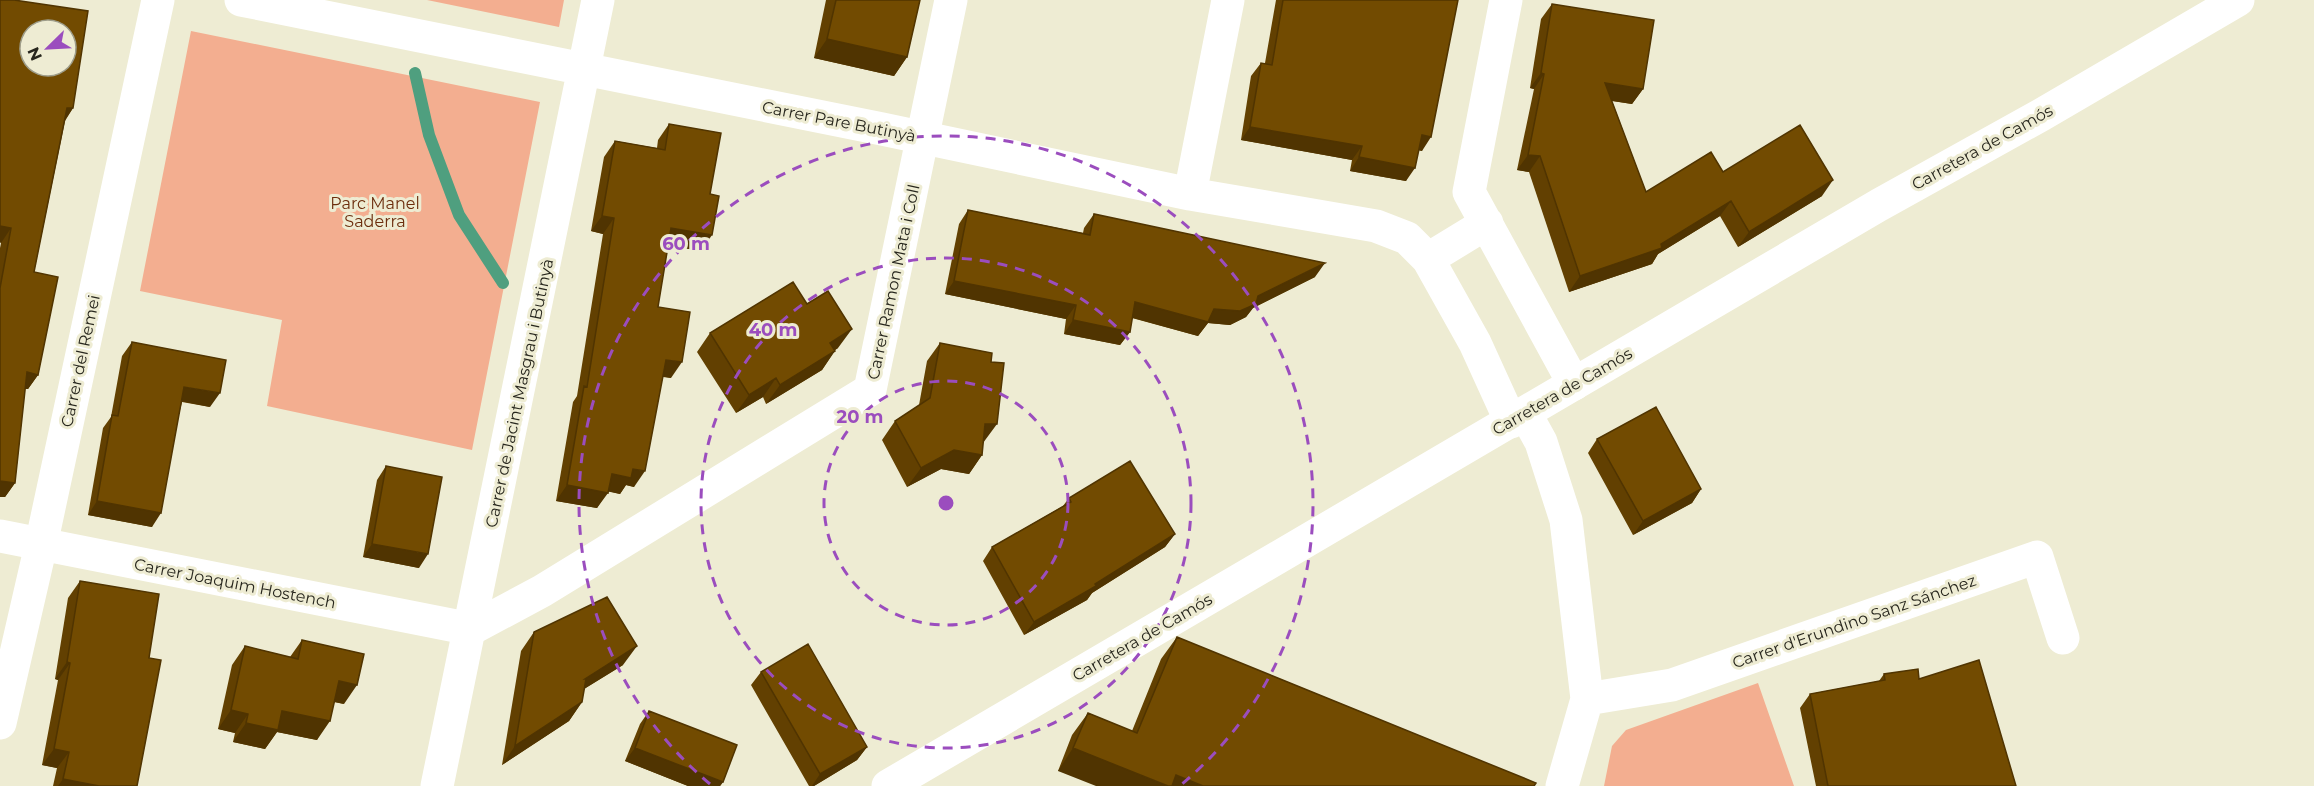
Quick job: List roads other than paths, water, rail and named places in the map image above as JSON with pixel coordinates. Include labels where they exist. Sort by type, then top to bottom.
[{"type":"street","name":"Carrer del Remei","points":[[0,723],[41,545],[158,0]]},
{"type":"street","name":"Carrer Pare Butinyà","points":[[240,0],[1190,194],[1376,226],[1407,238],[1428,259],[1518,418],[1541,442],[1566,520],[1587,699]]},
{"type":"street","name":"Carrer de Jacint Masgrau i Butinyà","points":[[437,786],[471,629],[598,0]]},
{"type":"street","name":"Carrer Ramon Mata i Coll","points":[[471,629],[542,591],[870,390],[951,0]]},
{"type":"street","points":[[1190,194],[1228,0]]},
{"type":"street","points":[[1506,0],[1469,192],[1574,384]]},
{"type":"street","name":"Carretera de Camós","points":[[888,786],[1879,205],[2041,115],[2238,0]]},
{"type":"street","points":[[1428,259],[1487,223]]},
{"type":"street","name":"Carrer Joaquim Hostench","points":[[0,536],[471,629]]},
{"type":"street","name":"Carrer d'Erundino Sanz Sánchez","points":[[1587,699],[1672,685],[2037,557],[2063,638]]},
{"type":"street","points":[[1562,786],[1587,699]]},
{"type":"waterway","points":[[415,73],[429,135],[459,215],[503,283]]},
{"type":"park label","name":"Parc Manel Saderra","points":[[375,212]]}]
